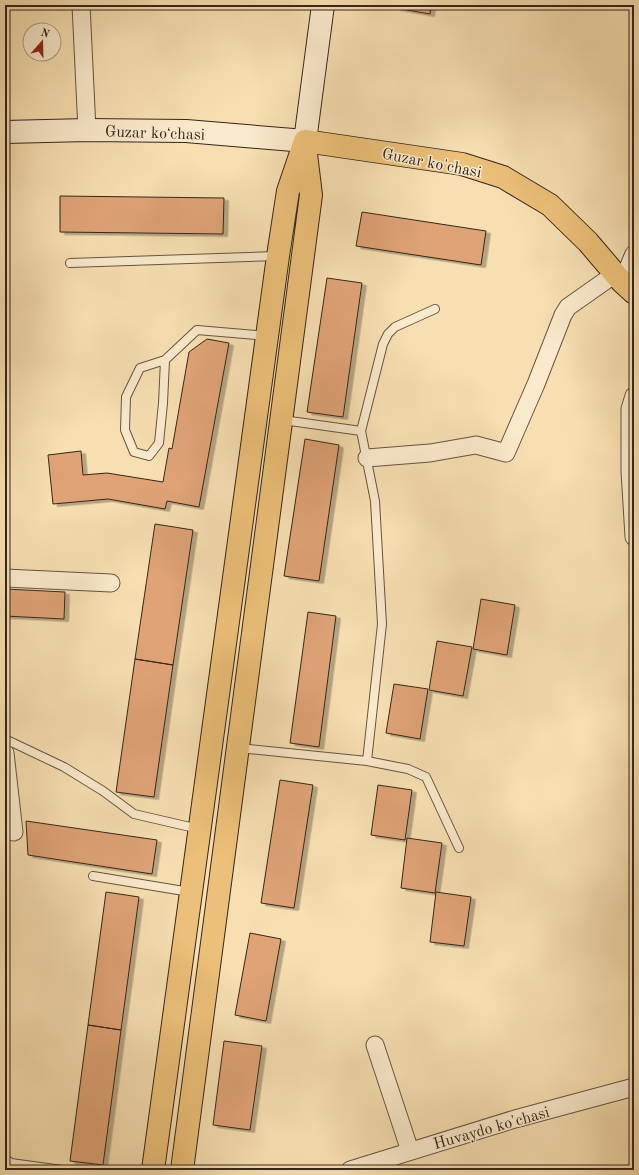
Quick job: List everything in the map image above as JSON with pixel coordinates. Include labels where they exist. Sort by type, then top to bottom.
[{"type":"main road","points":[[153,1170],[278,256],[288,191],[305,141],[323,5]]},
{"type":"main road","name":"Guzar koʻchasi","points":[[5,132],[87,130],[186,131],[305,141]]},
{"type":"main road","points":[[182,1170],[311,195],[305,141]]},
{"type":"main road","name":"Guzar ko'chasi","points":[[305,141],[462,164],[503,177],[550,205],[588,242],[624,283]]},
{"type":"street","points":[[81,5],[87,130]]},
{"type":"street","points":[[367,458],[430,453],[476,445],[506,454],[563,315],[568,307],[624,283],[634,254]]},
{"type":"street","points":[[634,396],[630,409],[630,471],[634,538]]},
{"type":"street","points":[[5,578],[110,583]]},
{"type":"street","points":[[5,753],[14,832]]},
{"type":"street","points":[[375,1046],[410,1151]]},
{"type":"street","name":"Huvaydo ko'chasi","points":[[350,1170],[516,1119],[634,1087]]},
{"type":"lane","points":[[70,263],[278,256]]},
{"type":"lane","points":[[367,761],[382,624],[375,501],[361,431],[383,344],[388,334],[395,327],[435,308]]},
{"type":"lane","points":[[165,360],[164,403],[159,443],[149,456],[134,452],[125,430],[126,398],[140,368],[165,360],[197,330],[268,336]]},
{"type":"lane","points":[[282,420],[361,431]]},
{"type":"lane","points":[[5,739],[64,766],[103,791],[134,814],[200,829]]},
{"type":"lane","points":[[238,748],[367,761],[408,769],[426,777],[458,848]]},
{"type":"lane","points":[[93,876],[191,892]]},
{"type":"lane","points":[[5,1158],[11,1163],[62,1170]]},
{"type":"building","points":[[397,5],[431,5],[430,14],[396,8]]},
{"type":"building","points":[[60,196],[224,198],[223,234],[60,232]]},
{"type":"building","points":[[362,212],[486,231],[481,265],[356,246]]},
{"type":"building","points":[[327,278],[362,283],[343,417],[307,412]]},
{"type":"building","points":[[207,339],[229,343],[199,507],[167,501],[165,509],[108,499],[53,504],[48,455],[81,451],[83,475],[107,473],[163,482],[169,448],[172,449],[189,352]]},
{"type":"building","points":[[305,439],[339,445],[319,581],[284,576]]},
{"type":"building","points":[[155,524],[193,530],[173,665],[135,659]]},
{"type":"building","points":[[5,589],[65,592],[64,619],[5,616]]},
{"type":"building","points":[[481,599],[515,605],[507,655],[473,649]]},
{"type":"building","points":[[308,612],[336,616],[319,747],[290,743]]},
{"type":"building","points":[[437,641],[472,647],[463,696],[429,690]]},
{"type":"building","points":[[135,659],[173,665],[154,797],[116,792]]},
{"type":"building","points":[[394,684],[428,689],[420,739],[386,733]]},
{"type":"building","points":[[280,780],[313,785],[294,908],[261,903]]},
{"type":"building","points":[[378,785],[412,790],[405,840],[371,835]]},
{"type":"building","points":[[26,821],[157,840],[152,874],[28,855]]},
{"type":"building","points":[[407,838],[442,843],[435,893],[401,888]]},
{"type":"building","points":[[106,892],[139,897],[121,1030],[88,1025]]},
{"type":"building","points":[[436,892],[471,897],[464,946],[430,942]]},
{"type":"building","points":[[250,933],[281,939],[266,1021],[235,1015]]},
{"type":"building","points":[[88,1025],[121,1030],[103,1165],[70,1161]]},
{"type":"building","points":[[224,1041],[262,1046],[250,1130],[213,1125]]}]
